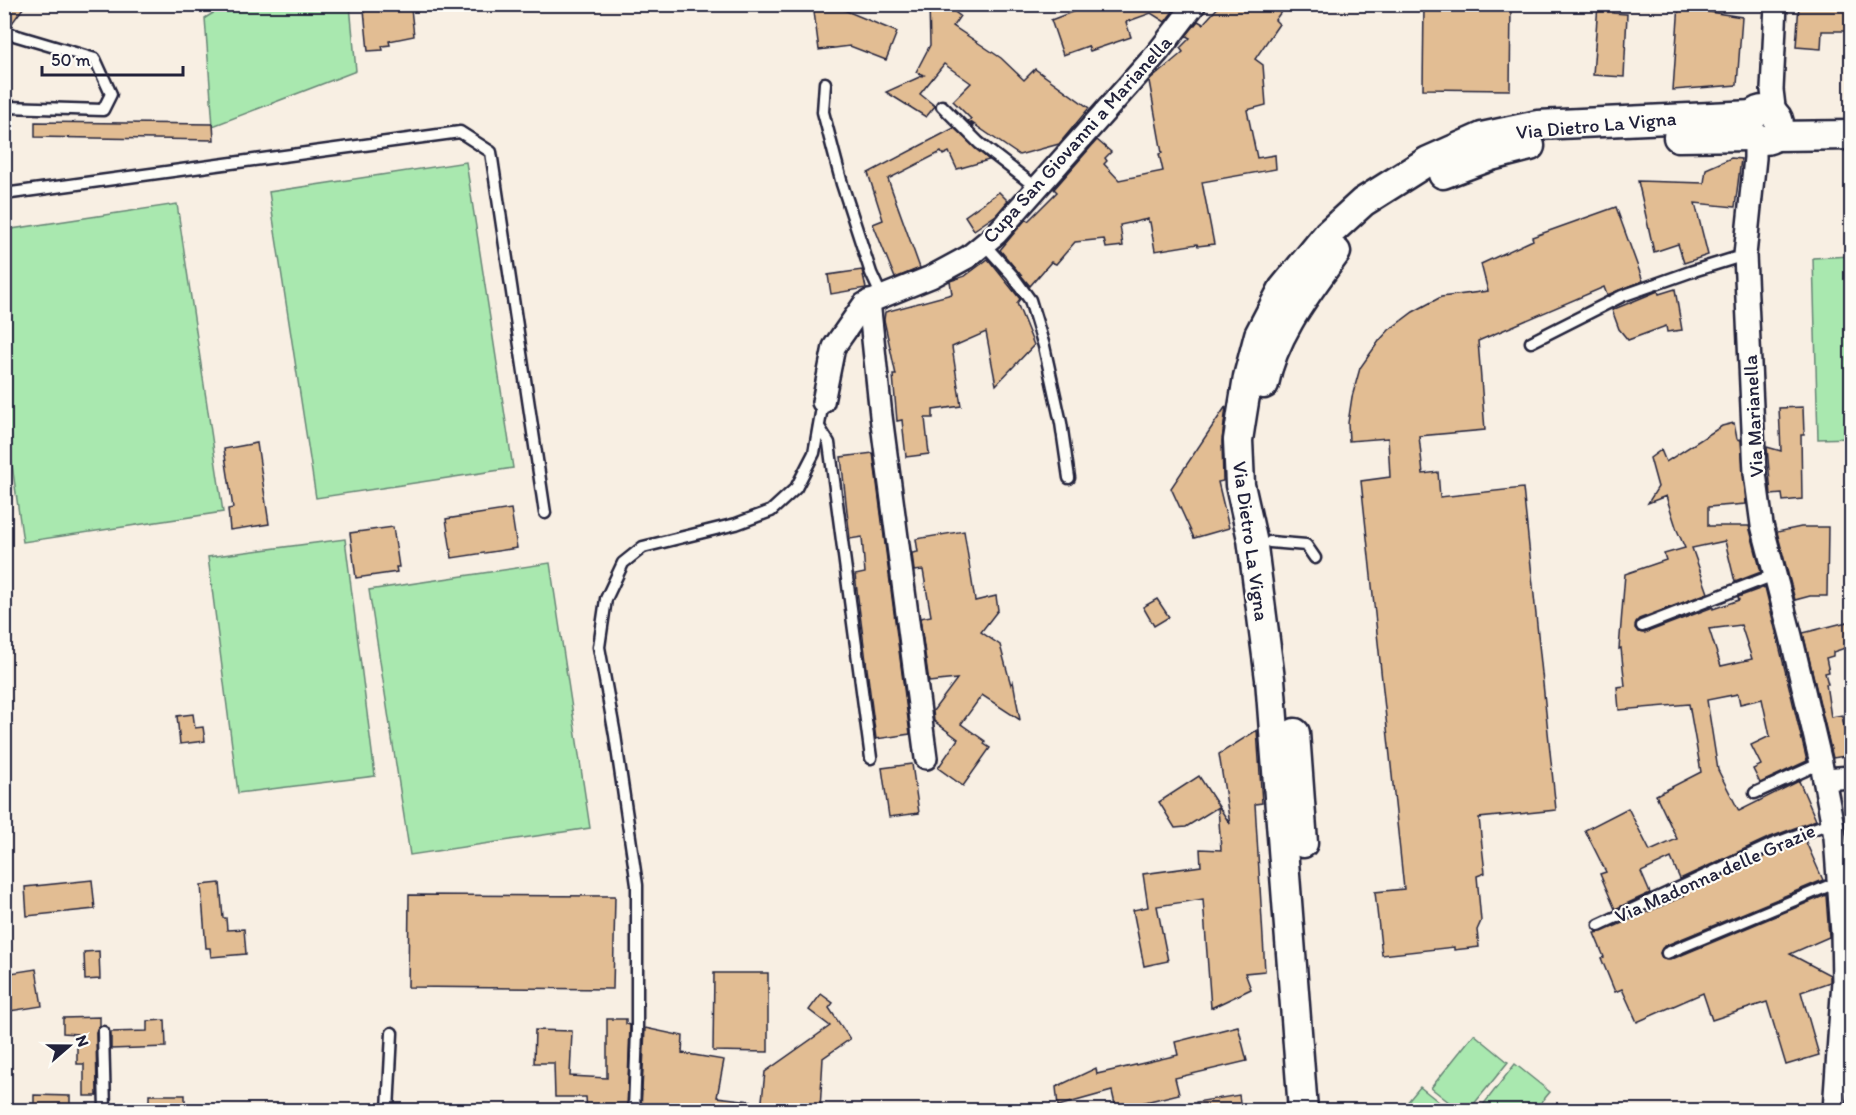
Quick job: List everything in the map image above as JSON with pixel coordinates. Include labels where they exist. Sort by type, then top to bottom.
[{"type":"street","name":"Cupa San Giovanni a Marianella","points":[[823,402],[834,347],[864,304],[931,277],[968,257],[996,234],[1158,52],[1195,4]]},
{"type":"street","name":"Via Marianella","points":[[1776,4],[1764,125],[1745,255],[1755,473],[1762,525],[1791,636],[1822,771]]},
{"type":"street","name":"Via Dietro La Vigna","points":[[1303,1110],[1270,679],[1252,539],[1240,485],[1239,440],[1248,377],[1259,335],[1283,290],[1328,234],[1363,202],[1428,161],[1482,137],[1538,125],[1764,125],[1851,115]]},
{"type":"street","name":"Via Dietro La Vigna","points":[[1322,1110],[1290,677],[1260,484],[1257,425],[1267,366],[1295,309],[1337,250],[1375,216],[1442,175],[1491,156],[1534,144],[1704,135],[1726,138],[1764,125],[1851,135]]},
{"type":"street","points":[[875,299],[881,416],[926,758]]},
{"type":"street","points":[[1822,771],[1851,777]]},
{"type":"street","name":"Via Madonna delle Grazie","points":[[1822,771],[1835,837],[1844,981],[1834,1110]]},
{"type":"lane","points":[[4,32],[95,59],[111,94],[103,110],[7,107]]},
{"type":"lane","points":[[825,83],[823,112],[839,174],[871,273],[875,299]]},
{"type":"lane","points":[[942,106],[979,143],[1037,188]]},
{"type":"lane","points":[[4,194],[460,132],[491,153],[545,513]]},
{"type":"lane","points":[[984,244],[1012,274],[1030,300],[1044,346],[1069,478]]},
{"type":"lane","points":[[1531,342],[1622,296],[1745,255]]},
{"type":"lane","name":"Cupa San Giovanni a Marianella","points":[[634,1110],[637,1031],[637,885],[600,647],[606,598],[623,563],[643,547],[736,524],[771,511],[796,488],[814,453],[823,402]]},
{"type":"lane","points":[[819,427],[829,443],[871,758]]},
{"type":"lane","points":[[1270,542],[1306,545],[1315,558]]},
{"type":"lane","points":[[1642,626],[1774,575]]},
{"type":"lane","points":[[1755,793],[1822,771]]},
{"type":"lane","name":"Via Madonna delle Grazie","points":[[1599,925],[1771,845],[1832,822]]},
{"type":"lane","points":[[1667,953],[1838,882]]},
{"type":"lane","points":[[103,1032],[105,1110]]},
{"type":"lane","points":[[388,1110],[392,1033]]},
{"type":"green space","points":[[228,4],[350,5],[356,71],[213,126],[205,18]]},
{"type":"green space","points":[[466,162],[513,468],[316,498],[269,192]]},
{"type":"green space","points":[[177,204],[223,512],[23,542],[5,416],[5,230]]},
{"type":"green space","points":[[1851,256],[1851,438],[1818,439],[1813,258]]},
{"type":"green space","points":[[345,539],[375,776],[238,793],[208,557]]},
{"type":"green space","points":[[550,563],[590,828],[410,855],[369,590]]},
{"type":"green space","points":[[1474,1034],[1508,1062],[1469,1110],[1459,1110],[1431,1088]]},
{"type":"green space","points":[[1515,1064],[1550,1092],[1535,1110],[1479,1110]]},
{"type":"green space","points":[[1420,1087],[1449,1110],[1401,1110]]},
{"type":"building","points":[[4,4],[26,4],[10,26],[4,25]]},
{"type":"building","points":[[813,4],[843,4],[844,10],[897,32],[886,60],[850,46],[819,50]]},
{"type":"building","points":[[929,4],[944,4],[960,16],[953,26],[1001,58],[1024,80],[1035,69],[1089,108],[1059,144],[1019,155],[972,123],[974,127],[968,121],[971,119],[953,101],[971,83],[944,64],[920,94],[935,106],[926,117],[886,92],[924,75],[916,72],[930,45]]},
{"type":"building","points":[[1093,4],[1117,4],[1119,10],[1133,4],[1175,4],[1177,6],[1165,22],[1151,13],[1126,22],[1131,37],[1090,51],[1088,46],[1063,55],[1051,20]]},
{"type":"building","points":[[1221,4],[1287,4],[1275,20],[1279,24],[1255,59],[1263,65],[1266,105],[1247,110],[1257,158],[1275,155],[1276,169],[1202,182],[1214,244],[1198,246],[1197,244],[1155,251],[1148,219],[1120,225],[1123,246],[1106,248],[1104,239],[1075,242],[1056,264],[1051,262],[1030,286],[1000,250],[1026,219],[1028,221],[1057,192],[1054,189],[1097,140],[1111,152],[1105,158],[1107,161],[1104,164],[1119,180],[1163,171],[1149,81],[1183,52],[1180,48],[1190,38],[1186,36],[1198,21],[1203,24]]},
{"type":"building","points":[[1424,4],[1511,4],[1510,90],[1423,89]]},
{"type":"building","points":[[1598,4],[1613,4],[1613,13],[1627,14],[1624,77],[1593,75]]},
{"type":"building","points":[[1679,4],[1697,4],[1697,10],[1742,17],[1737,85],[1673,90]]},
{"type":"building","points":[[1799,4],[1851,4],[1851,31],[1822,31],[1821,49],[1796,47]]},
{"type":"building","points":[[396,5],[396,7],[406,6],[407,9],[411,9],[414,36],[389,41],[390,45],[382,46],[383,50],[368,51],[364,10]]},
{"type":"building","points":[[35,122],[213,124],[214,140],[35,137]]},
{"type":"building","points":[[954,128],[989,160],[957,169],[949,152],[943,155],[941,152],[888,179],[920,268],[895,278],[873,224],[883,220],[868,173]]},
{"type":"building","points":[[1731,158],[1741,159],[1735,207],[1695,203],[1708,255],[1684,263],[1678,244],[1654,252],[1638,181],[1704,183],[1706,169]]},
{"type":"building","points":[[999,192],[1008,201],[996,215],[974,230],[965,216]]},
{"type":"building","points":[[1616,207],[1643,281],[1607,295],[1604,287],[1478,341],[1485,430],[1419,436],[1423,474],[1438,472],[1440,497],[1523,488],[1556,810],[1479,818],[1485,873],[1477,876],[1481,921],[1477,930],[1479,947],[1454,950],[1454,947],[1382,955],[1375,892],[1404,889],[1361,481],[1390,477],[1388,438],[1349,441],[1348,423],[1360,368],[1389,330],[1413,312],[1441,297],[1488,291],[1481,264],[1533,240],[1532,237]]},
{"type":"building","points":[[988,259],[1020,299],[1017,303],[1034,345],[996,385],[986,332],[952,347],[961,406],[933,410],[933,418],[925,418],[929,454],[906,457],[902,420],[897,421],[893,375],[896,375],[884,320],[885,312],[952,294],[950,281],[965,276]]},
{"type":"building","points":[[862,270],[866,288],[831,294],[828,275]]},
{"type":"building","points":[[1675,289],[1682,330],[1667,332],[1666,326],[1628,340],[1619,329],[1612,310],[1658,291],[1659,294]]},
{"type":"building","points":[[1226,406],[1222,441],[1223,481],[1218,482],[1229,528],[1194,538],[1171,488]]},
{"type":"building","points":[[1803,407],[1802,499],[1783,501],[1782,494],[1771,495],[1767,447],[1781,451],[1779,408]]},
{"type":"building","points":[[1734,423],[1737,439],[1741,440],[1746,504],[1708,507],[1708,526],[1749,526],[1761,572],[1735,582],[1725,541],[1692,548],[1708,593],[1639,619],[1635,628],[1638,632],[1645,633],[1713,607],[1713,609],[1739,600],[1738,597],[1765,587],[1807,761],[1760,783],[1753,769],[1761,765],[1751,745],[1770,736],[1762,699],[1740,704],[1738,694],[1707,700],[1718,770],[1739,811],[1799,781],[1816,820],[1768,838],[1680,879],[1671,858],[1641,872],[1650,893],[1615,909],[1600,874],[1606,872],[1585,830],[1628,808],[1650,851],[1677,839],[1656,795],[1701,772],[1689,704],[1619,710],[1617,687],[1625,686],[1621,648],[1619,649],[1625,574],[1666,560],[1664,554],[1685,548],[1666,496],[1648,503],[1658,487],[1650,458],[1661,450],[1666,462],[1722,426]],"holes":[[[1741,625],[1752,659],[1721,666],[1709,629]]]},
{"type":"building","points":[[257,443],[269,524],[230,530],[228,509],[233,508],[224,449]]},
{"type":"building","points":[[873,453],[910,734],[876,739],[855,575],[865,573],[862,537],[850,539],[841,457]]},
{"type":"building","points":[[511,509],[517,548],[452,558],[446,519]]},
{"type":"building","points":[[393,527],[399,567],[396,567],[397,572],[356,578],[350,533]]},
{"type":"building","points":[[1801,527],[1828,527],[1827,596],[1810,596],[1795,600],[1777,532]]},
{"type":"building","points":[[964,531],[975,601],[996,596],[998,610],[981,632],[1000,645],[1011,685],[1013,681],[1020,720],[982,695],[961,724],[985,741],[984,744],[990,748],[963,786],[938,768],[958,739],[934,721],[933,711],[957,679],[929,682],[920,618],[931,616],[923,570],[914,571],[912,553],[918,552],[916,539]]},
{"type":"building","points":[[1157,599],[1169,617],[1154,626],[1143,607]]},
{"type":"building","points":[[1851,621],[1851,646],[1833,652],[1833,656],[1826,658],[1829,672],[1825,673],[1831,717],[1842,715],[1846,738],[1851,737],[1851,755],[1833,758],[1803,633]]},
{"type":"building","points":[[193,714],[195,728],[203,727],[205,741],[180,744],[177,716]]},
{"type":"building","points":[[1257,730],[1262,803],[1255,804],[1265,971],[1245,973],[1251,989],[1211,1008],[1203,899],[1157,906],[1168,961],[1144,966],[1133,910],[1148,907],[1143,874],[1201,866],[1200,849],[1221,850],[1218,807],[1186,827],[1175,828],[1159,802],[1199,776],[1230,824],[1219,754]]},
{"type":"building","points":[[912,764],[919,813],[889,817],[882,768]]},
{"type":"building","points":[[1805,840],[1823,880],[1664,946],[1660,953],[1663,959],[1670,960],[1826,895],[1829,937],[1790,954],[1830,975],[1830,982],[1801,992],[1819,1055],[1786,1065],[1767,1002],[1712,1020],[1703,993],[1637,1022],[1622,989],[1615,992],[1594,933],[1602,932],[1684,896],[1683,894]]},
{"type":"building","points":[[92,880],[95,909],[27,916],[25,887]]},
{"type":"building","points":[[220,883],[223,918],[226,918],[227,930],[244,929],[246,954],[211,957],[210,948],[206,948],[201,885]]},
{"type":"building","points":[[409,895],[615,896],[613,989],[408,987]]},
{"type":"building","points":[[99,951],[100,979],[85,980],[84,952]]},
{"type":"building","points":[[36,969],[42,1006],[10,1011],[4,974]]},
{"type":"building","points":[[714,973],[768,973],[768,1052],[713,1051]]},
{"type":"building","points":[[821,994],[833,1003],[829,1008],[850,1039],[823,1058],[820,1110],[761,1110],[765,1072],[830,1026],[809,1010]]},
{"type":"building","points":[[100,1017],[100,1025],[96,1032],[97,1096],[84,1096],[84,1064],[77,1064],[77,1034],[63,1033],[63,1018]]},
{"type":"building","points":[[607,1019],[626,1019],[626,1024],[630,1025],[627,1110],[587,1110],[586,1097],[555,1097],[554,1063],[534,1063],[535,1030],[572,1031],[570,1076],[607,1078]]},
{"type":"building","points":[[165,1020],[166,1047],[111,1049],[111,1032],[147,1031],[147,1021]]},
{"type":"building","points":[[1238,1026],[1247,1061],[1175,1078],[1179,1094],[1116,1109],[1112,1091],[1058,1106],[1056,1087],[1096,1068],[1097,1074],[1178,1055],[1175,1042]]},
{"type":"building","points":[[645,1028],[683,1036],[682,1053],[724,1060],[717,1097],[751,1101],[750,1110],[641,1110]]},
{"type":"building","points":[[34,1095],[70,1096],[70,1110],[34,1110]]},
{"type":"building","points":[[149,1095],[185,1095],[185,1110],[149,1110]]},
{"type":"building","points":[[1239,1095],[1241,1110],[1197,1110],[1196,1102]]}]
